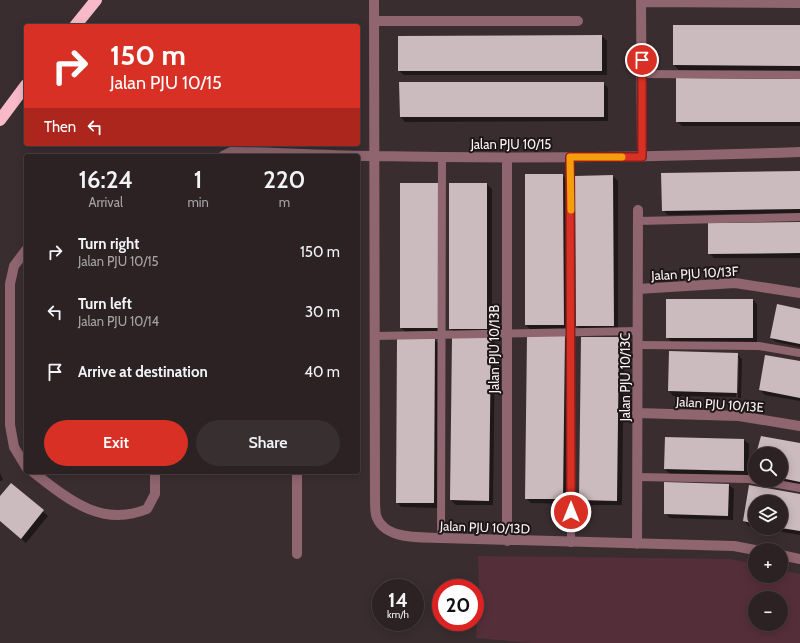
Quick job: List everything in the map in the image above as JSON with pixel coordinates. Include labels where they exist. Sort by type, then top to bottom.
[{"type":"highway","points":[[77,24],[96,0]]},
{"type":"highway","points":[[0,113],[24,87]]},
{"type":"highway","points":[[0,120],[24,87]]},
{"type":"street","points":[[374,0],[375,336]]},
{"type":"street","points":[[642,157],[641,1],[800,3]]},
{"type":"street","points":[[374,21],[578,21]]},
{"type":"street","name":"Jalan PJU 10/15","points":[[227,154],[231,152],[298,154]]},
{"type":"street","name":"Jalan PJU 10/15","points":[[360,156],[642,157],[800,152]]},
{"type":"street","name":"Jalan PJU 10/13B","points":[[507,157],[507,541]]},
{"type":"street","name":"Jalan PJU 10/13C","points":[[637,544],[638,210]]},
{"type":"street","points":[[24,253],[14,266],[10,284],[10,425],[14,447],[24,464]]},
{"type":"street","name":"Jalan PJU 10/13F","points":[[638,289],[735,283],[800,293]]},
{"type":"street","name":"Jalan PJU 10/13D","points":[[375,336],[375,499],[376,516],[384,528],[394,533],[441,538],[734,546],[748,549]]},
{"type":"street","name":"Jalan PJU 10/13E","points":[[637,412],[739,416],[800,426]]},
{"type":"street","points":[[36,474],[63,496],[99,514],[133,515],[147,509],[155,494],[154,474]]},
{"type":"street","points":[[297,474],[297,554]]},
{"type":"street","points":[[788,556],[800,559]]},
{"type":"lane","points":[[642,74],[800,75]]},
{"type":"lane","points":[[441,538],[442,157]]},
{"type":"lane","points":[[570,157],[571,542]]},
{"type":"lane","points":[[638,221],[800,217]]},
{"type":"lane","points":[[375,336],[638,331]]},
{"type":"lane","points":[[638,345],[759,346],[800,353]]},
{"type":"lane","points":[[637,477],[749,479],[800,488]]},
{"type":"shaded area","points":[[478,556],[730,559],[748,563],[748,583],[788,583],[788,571],[800,574],[800,643],[531,643],[476,638],[476,631],[484,631],[484,579],[479,579]]},
{"type":"building","points":[[673,25],[800,25],[800,66],[673,65]]},
{"type":"building","points":[[602,35],[602,71],[398,71],[398,36]]},
{"type":"building","points":[[676,78],[800,79],[800,122],[676,122]]},
{"type":"building","points":[[399,82],[604,82],[604,117],[400,117]]},
{"type":"building","points":[[800,171],[800,209],[662,211],[661,173]]},
{"type":"building","points":[[525,174],[563,174],[564,325],[525,325]]},
{"type":"building","points":[[613,175],[614,326],[576,326],[575,176]]},
{"type":"building","points":[[400,183],[438,183],[438,328],[400,328]]},
{"type":"building","points":[[449,183],[487,183],[487,329],[449,329]]},
{"type":"building","points":[[800,222],[800,253],[708,254],[708,223]]},
{"type":"building","points":[[666,299],[753,299],[753,338],[666,338]]},
{"type":"building","points":[[777,304],[800,309],[800,344],[770,338]]},
{"type":"building","points":[[527,335],[565,336],[563,499],[525,499]]},
{"type":"building","points":[[452,337],[491,337],[489,501],[450,500]]},
{"type":"building","points":[[581,337],[619,337],[617,501],[579,500]]},
{"type":"building","points":[[397,339],[435,339],[434,503],[396,503]]},
{"type":"building","points":[[669,351],[738,353],[737,393],[668,391]]},
{"type":"building","points":[[765,355],[800,361],[800,398],[759,390]]},
{"type":"building","points":[[761,436],[800,443],[800,482],[788,479],[788,447],[758,447]]},
{"type":"building","points":[[665,437],[744,439],[744,471],[664,469]]},
{"type":"building","points":[[664,482],[729,484],[728,516],[664,514]]},
{"type":"building","points":[[11,483],[44,510],[21,539],[0,521],[0,496]]},
{"type":"building","points":[[749,487],[760,487],[800,494],[800,531],[788,529],[788,495],[748,495],[748,522],[743,521]]},
{"type":"slow traffic","points":[[571,210],[570,157],[622,157]]},
{"type":"route","points":[[571,512],[570,157],[642,157],[642,60]]}]
